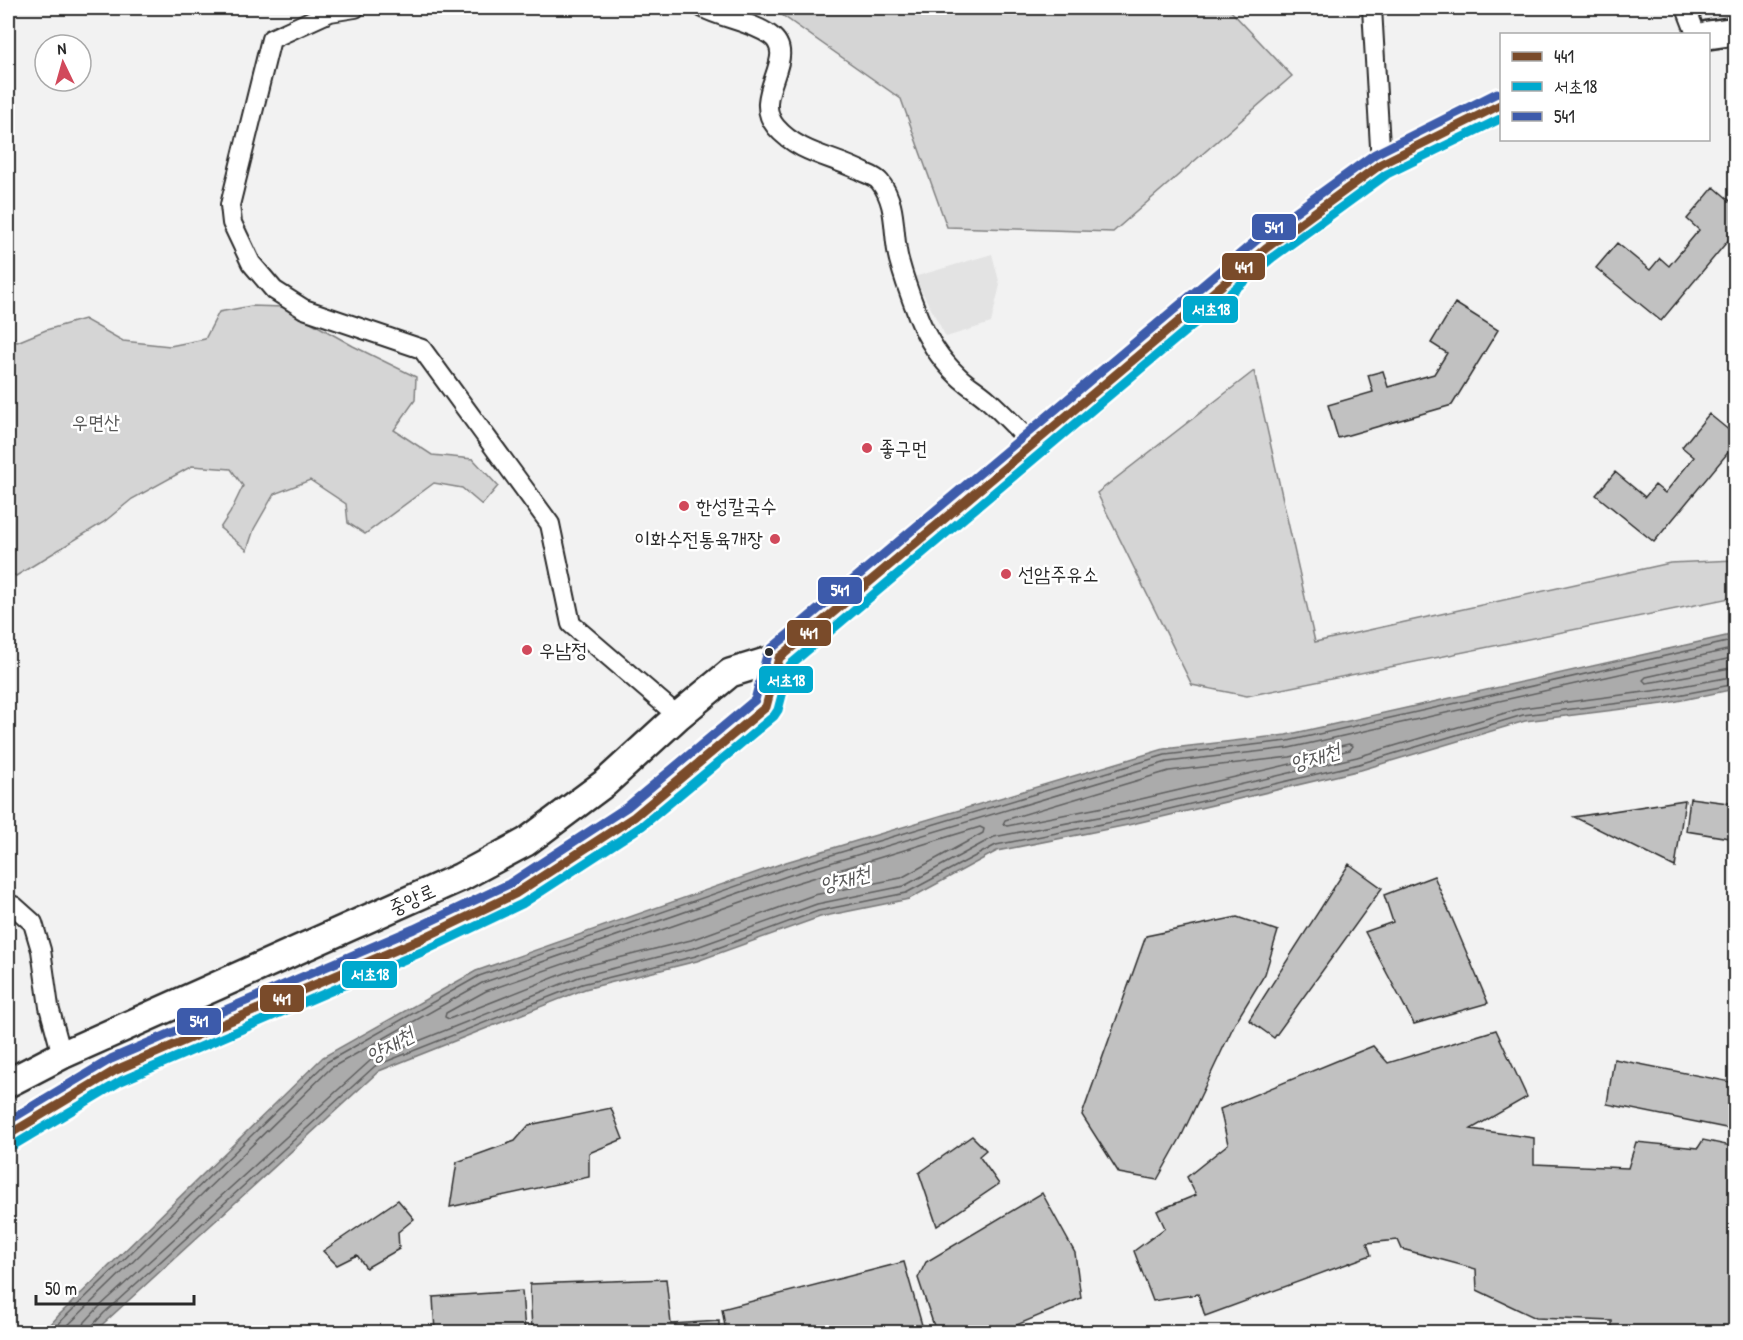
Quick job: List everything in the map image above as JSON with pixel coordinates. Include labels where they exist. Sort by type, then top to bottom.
[{"type":"main road","points":[[1710,35],[1736,31]]},
{"type":"main road","name":"중앙로","points":[[8,1083],[62,1055],[470,872],[526,842],[605,783],[678,716],[730,673],[779,658],[1266,248],[1381,164],[1500,105]]},
{"type":"main road","name":"중앙로","points":[[8,1135],[116,1070],[419,940],[516,894],[634,817],[766,707],[779,658]]},
{"type":"street","points":[[355,8],[330,12],[271,39],[230,205],[232,223],[251,263],[274,290],[284,297],[304,309],[422,349],[550,524],[571,624],[678,716]]},
{"type":"street","points":[[703,8],[750,24],[772,36],[781,60],[766,100],[768,113],[776,127],[791,140],[812,152],[879,180],[890,199],[899,259],[928,339],[959,377],[987,399],[1032,443]]},
{"type":"street","points":[[1372,8],[1381,164]]},
{"type":"street","points":[[1686,8],[1696,33]]},
{"type":"street","points":[[8,904],[14,906],[33,923],[41,950],[49,1007],[62,1055]]},
{"type":"shaded area","points":[[992,254],[1000,285],[991,323],[946,337],[914,277]]},
{"type":"green space","points":[[772,8],[1228,8],[1292,76],[1113,232],[947,227],[901,99]]},
{"type":"green space","name":"우면산","points":[[251,306],[284,307],[353,346],[416,377],[415,400],[394,430],[432,455],[473,459],[498,486],[482,505],[462,488],[434,483],[365,534],[348,523],[346,504],[310,480],[274,494],[254,529],[247,550],[220,528],[243,486],[231,469],[192,466],[132,499],[104,522],[16,576],[8,570],[8,330],[17,342],[46,330],[84,319],[123,341],[170,346],[205,339],[219,312]]},
{"type":"green space","points":[[1254,371],[1315,642],[1670,563],[1735,560],[1735,597],[1247,696],[1192,685],[1097,493]]},
{"type":"water","name":"양재천","points":[[1735,634],[1735,689],[1663,704],[1525,721],[1361,770],[1128,825],[997,851],[909,899],[820,917],[697,961],[585,989],[379,1071],[94,1332],[44,1332],[323,1057],[476,971],[786,862],[1164,749],[1286,735]]},
{"type":"building","points":[[1714,187],[1736,206],[1736,231],[1661,321],[1596,268],[1617,243],[1650,270],[1660,258],[1669,266],[1699,230],[1687,219]]},
{"type":"building","points":[[1455,303],[1498,330],[1452,405],[1338,438],[1328,405],[1373,392],[1368,375],[1383,371],[1388,387],[1434,374],[1447,353],[1431,343]]},
{"type":"building","points":[[1709,414],[1736,436],[1736,443],[1654,542],[1596,495],[1615,472],[1645,497],[1655,485],[1665,493],[1694,457],[1682,447]]},
{"type":"building","points":[[1690,798],[1736,804],[1736,839],[1686,831]]},
{"type":"building","points":[[1685,800],[1675,867],[1574,817]]},
{"type":"building","points":[[1349,864],[1382,888],[1274,1038],[1249,1020]]},
{"type":"building","points":[[1434,876],[1488,1003],[1414,1024],[1365,932],[1393,922],[1384,895]]},
{"type":"building","points":[[1237,917],[1278,931],[1265,974],[1235,1023],[1181,1137],[1157,1180],[1119,1173],[1082,1115],[1146,936]]},
{"type":"building","points":[[1496,1030],[1527,1097],[1471,1129],[1534,1138],[1534,1164],[1628,1168],[1636,1142],[1698,1148],[1703,1140],[1736,1147],[1736,1332],[1612,1332],[1612,1321],[1536,1318],[1477,1290],[1476,1269],[1402,1249],[1398,1240],[1367,1243],[1371,1255],[1205,1316],[1198,1294],[1153,1301],[1134,1251],[1165,1228],[1157,1211],[1196,1195],[1187,1177],[1228,1144],[1220,1109],[1373,1046],[1388,1063]]},
{"type":"building","points":[[1614,1059],[1736,1083],[1736,1130],[1607,1104]]},
{"type":"building","points":[[611,1108],[623,1139],[589,1153],[589,1177],[450,1207],[457,1162],[515,1141],[529,1125]]},
{"type":"building","points":[[972,1136],[986,1150],[979,1156],[999,1184],[937,1226],[919,1173]]},
{"type":"building","points":[[1042,1193],[1075,1253],[1081,1298],[1000,1332],[936,1332],[918,1278],[926,1262]]},
{"type":"building","points":[[398,1200],[414,1219],[398,1232],[399,1249],[366,1268],[357,1255],[337,1265],[323,1251]]},
{"type":"building","points":[[904,1262],[924,1332],[726,1332],[722,1309]]},
{"type":"building","points":[[666,1279],[671,1324],[719,1321],[719,1332],[532,1332],[530,1284]]},
{"type":"building","points":[[522,1291],[525,1332],[435,1332],[433,1297]]},
{"type":"transit line","name":"541","points":[[8,1121],[111,1059],[414,929],[509,884],[627,807],[755,700],[767,655],[771,649],[1259,238],[1375,154],[1497,93]]},
{"type":"transit line","name":"441","points":[[8,1135],[116,1070],[419,940],[515,894],[634,817],[766,707],[779,658],[1266,248],[1381,164],[1500,105]]},
{"type":"transit line","name":"서초18","points":[[14,1145],[121,1081],[424,951],[522,904],[642,826],[774,716],[778,710],[790,665],[1273,257],[1387,174],[1500,119]]},
{"type":"place","name":"좋구먼","points":[[867,448]]},
{"type":"place","name":"한성칼국수","points":[[684,506]]},
{"type":"place","name":"이화수전통육개장","points":[[775,539]]},
{"type":"place","name":"선암주유소","points":[[1006,574]]},
{"type":"place","name":"우남정","points":[[527,650]]}]
